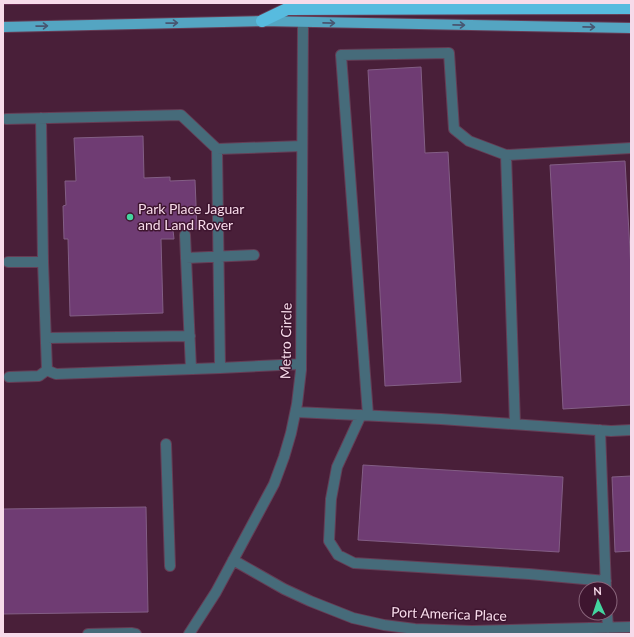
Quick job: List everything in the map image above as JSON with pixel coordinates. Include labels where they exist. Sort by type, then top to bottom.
[{"type":"highway","points":[[262,22],[287,9],[631,8]]},
{"type":"main road","points":[[3,27],[303,22],[631,28]]},
{"type":"street","name":"Metro Circle","points":[[189,634],[216,592],[274,484],[284,457],[296,412],[301,364],[303,22]]},
{"type":"street","points":[[578,581],[529,574],[354,563],[338,555],[329,541],[331,499],[337,467],[364,415],[341,55],[448,53],[454,129],[469,140],[506,155],[631,148]]},
{"type":"street","points":[[6,119],[181,115],[217,149],[302,146]]},
{"type":"street","points":[[41,118],[43,262],[48,370]]},
{"type":"street","points":[[217,149],[220,368]]},
{"type":"street","points":[[506,155],[515,424]]},
{"type":"street","points":[[185,235],[190,336],[190,369]]},
{"type":"street","points":[[186,258],[254,255]]},
{"type":"street","points":[[8,262],[43,262]]},
{"type":"street","points":[[46,338],[190,336]]},
{"type":"street","points":[[48,370],[56,374],[301,364]]},
{"type":"street","points":[[9,377],[39,376],[48,370]]},
{"type":"street","points":[[296,412],[515,424],[611,431],[631,430]]},
{"type":"street","points":[[600,430],[606,581]]},
{"type":"street","points":[[166,444],[170,566]]},
{"type":"street","name":"Port America Place","points":[[233,560],[284,589],[310,601],[353,618],[384,625],[398,630],[560,631],[631,627]]},
{"type":"street","points":[[608,621],[608,628]]},
{"type":"street","points":[[88,634],[136,634]]},
{"type":"shaded area","points":[[3,3],[154,3],[3,5]]},
{"type":"building","points":[[421,67],[425,153],[448,152],[461,382],[385,386],[368,70]]},
{"type":"building","name":"Park Place Jaguar and Land Rover","points":[[143,136],[144,178],[170,177],[170,181],[195,180],[197,229],[173,230],[174,239],[161,239],[163,313],[70,316],[68,239],[64,239],[63,206],[66,205],[65,181],[76,181],[74,138]]},
{"type":"building","points":[[625,161],[631,269],[631,405],[563,409],[550,165]]},
{"type":"building","points":[[363,465],[563,477],[559,552],[358,540]]},
{"type":"building","points":[[631,476],[631,551],[615,552],[612,477]]},
{"type":"building","points":[[146,507],[148,612],[3,614],[3,509]]},
{"type":"place","name":"Park Place Jaguar and Land Rover","points":[[130,217]]}]
